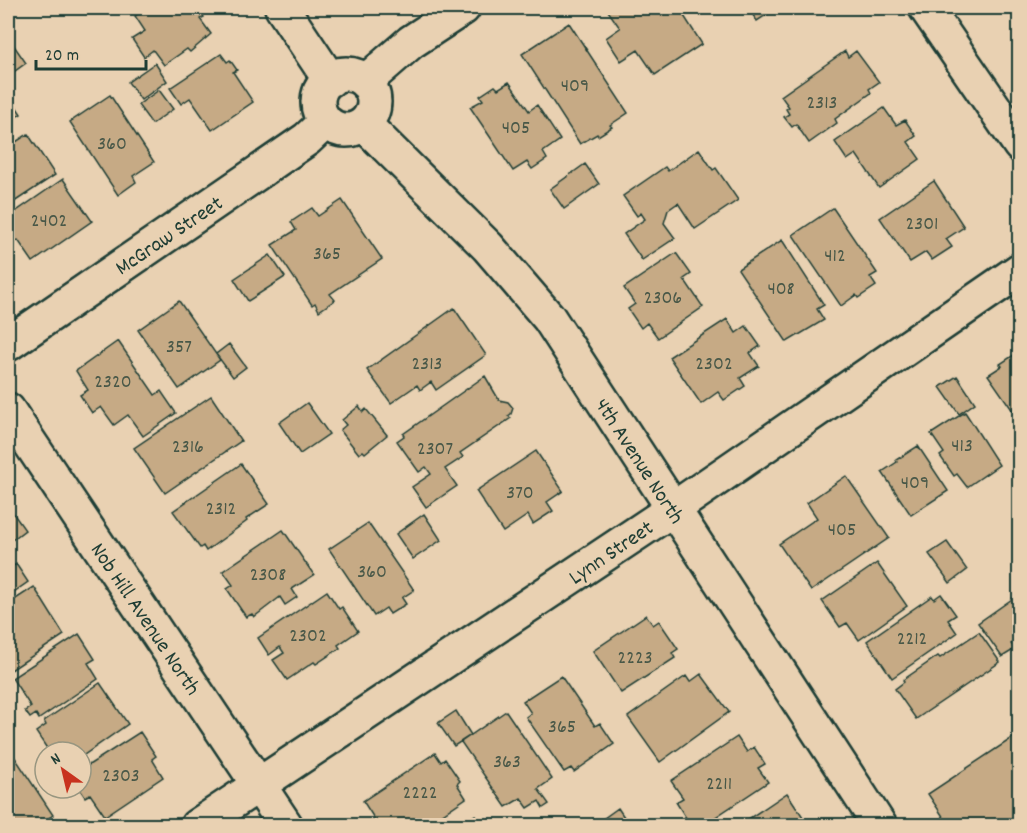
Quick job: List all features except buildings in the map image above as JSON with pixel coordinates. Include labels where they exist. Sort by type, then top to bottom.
[{"type":"street","points":[[282,8],[330,80]]},
{"type":"street","points":[[365,82],[411,42],[464,8]]},
{"type":"street","points":[[926,8],[1020,145]]},
{"type":"street","points":[[345,75],[355,76],[365,82],[373,96],[373,106],[364,124],[350,130],[341,130],[325,122],[320,115],[318,97],[321,88],[330,80],[345,75]]},
{"type":"street","name":"McGraw Street","points":[[8,344],[298,146],[325,122]]},
{"type":"street","name":"4th Avenue North","points":[[364,124],[488,247],[549,318],[880,825]]},
{"type":"street","name":"Lynn Street","points":[[197,825],[673,509],[1020,270]]},
{"type":"street","name":"Nob Hill Avenue North","points":[[8,410],[286,825]]}]
